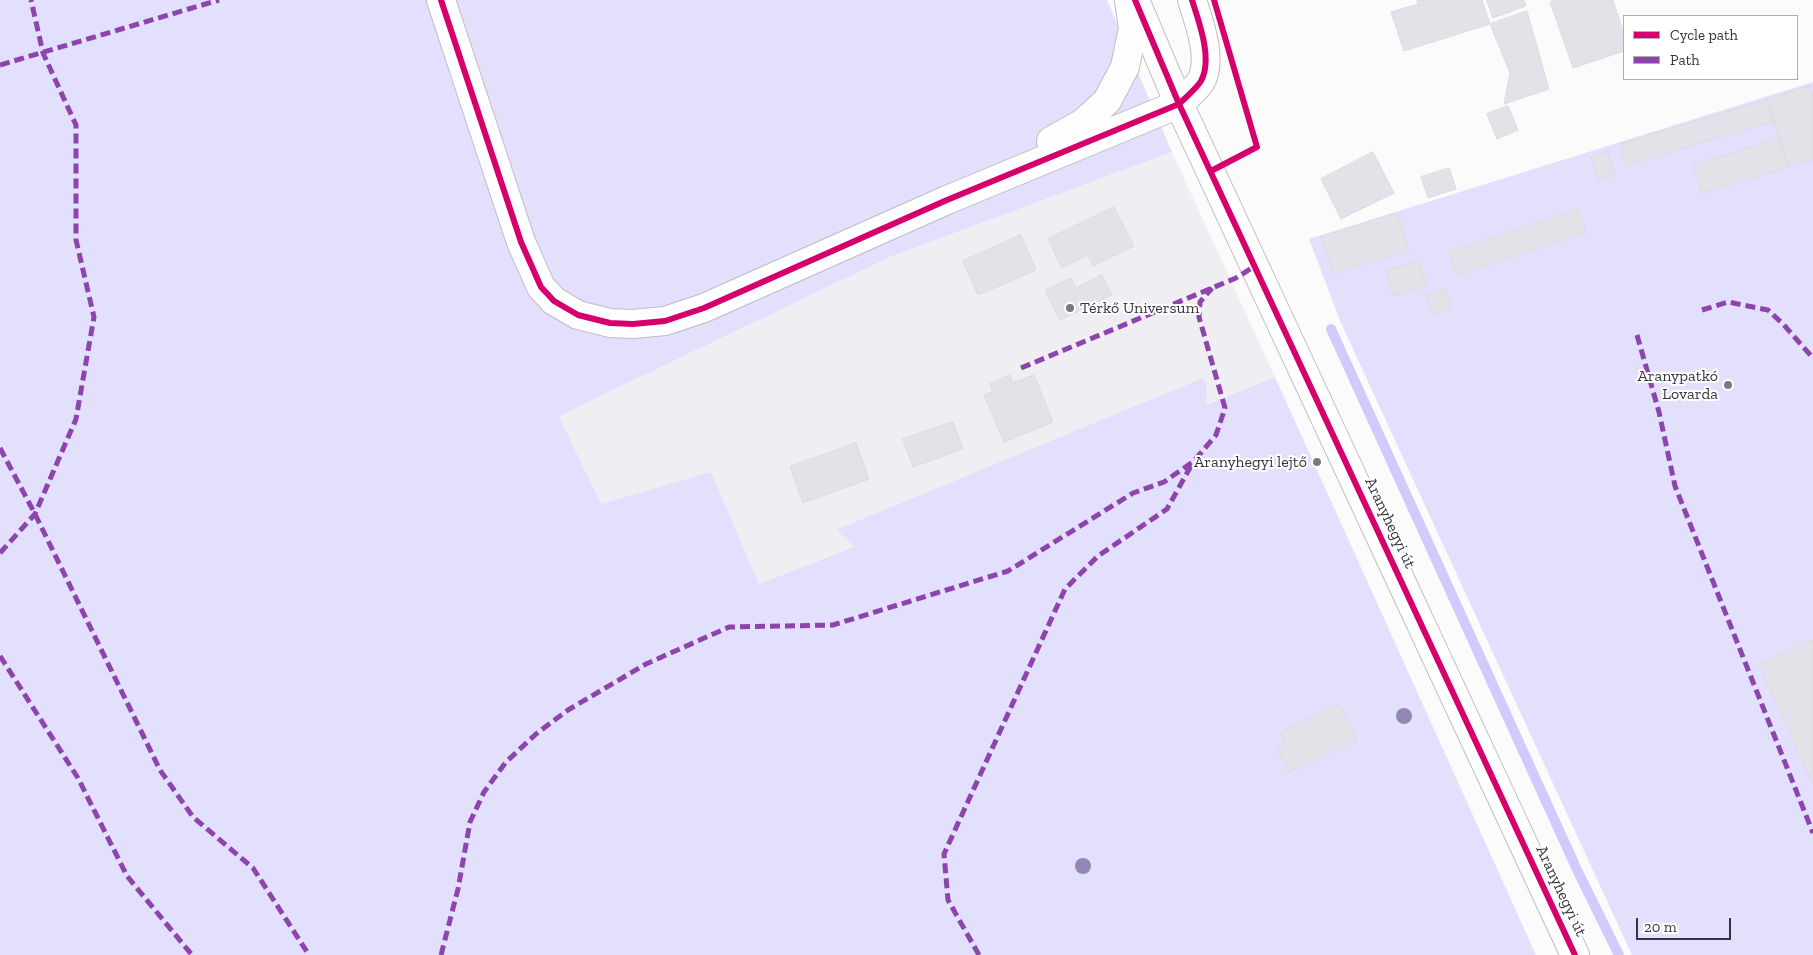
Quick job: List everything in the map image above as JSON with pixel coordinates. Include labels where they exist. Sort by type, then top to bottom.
[{"type":"street","points":[[441,0],[521,242],[541,287],[554,301],[578,315],[610,323],[633,324],[665,321],[704,308],[947,200],[1179,104],[1201,80],[1206,60],[1204,37],[1192,0]]},
{"type":"street","points":[[947,200],[1083,123],[1107,101],[1125,67],[1132,28],[1129,0]]},
{"type":"street","name":"Aranyhegyi út","points":[[1135,0],[1179,104],[1575,955]]},
{"type":"shaded area","points":[[0,0],[1107,0],[1172,152],[890,257],[559,416],[601,504],[711,472],[759,584],[855,546],[836,530],[1203,378],[1207,387],[1206,405],[1275,377],[1536,955],[0,955]]},
{"type":"shaded area","points":[[1813,82],[1813,955],[1632,955],[1341,323],[1309,239]]},
{"type":"shaded area","points":[[1172,152],[1275,377],[759,584],[711,473],[601,504],[559,416],[890,257]]},
{"type":"building","points":[[1417,0],[1482,0],[1490,24],[1404,51],[1391,12],[1418,4]]},
{"type":"building","points":[[1487,0],[1524,0],[1526,6],[1493,18]]},
{"type":"building","points":[[1555,0],[1613,0],[1623,31],[1623,51],[1573,68],[1550,2]]},
{"type":"building","points":[[1527,11],[1549,89],[1504,104],[1510,73],[1490,24]]},
{"type":"building","points":[[1810,86],[1813,96],[1813,159],[1788,167],[1767,100]]},
{"type":"building","points":[[1767,100],[1774,121],[1627,165],[1620,144]]},
{"type":"building","points":[[1508,106],[1518,130],[1497,139],[1487,114]]},
{"type":"building","points":[[1779,139],[1788,167],[1702,193],[1694,165]]},
{"type":"building","points":[[1373,152],[1394,193],[1341,219],[1321,179]]},
{"type":"building","points":[[1607,152],[1615,174],[1598,180],[1591,157]]},
{"type":"building","points":[[1449,168],[1456,189],[1428,198],[1421,177]]},
{"type":"building","points":[[1114,207],[1134,246],[1093,266],[1088,255],[1062,268],[1048,239]]},
{"type":"building","points":[[1578,209],[1586,232],[1457,275],[1449,252]]},
{"type":"building","points":[[1397,213],[1409,250],[1333,274],[1321,237]]},
{"type":"building","points":[[1021,235],[1036,270],[978,295],[963,261]]},
{"type":"building","points":[[1419,261],[1427,286],[1394,296],[1386,271]]},
{"type":"building","name":"Térkő Universum","points":[[1102,275],[1112,295],[1060,320],[1045,290],[1071,278],[1076,288]]},
{"type":"building","points":[[1445,289],[1452,307],[1434,314],[1427,296]]},
{"type":"building","points":[[1010,375],[1013,383],[1034,375],[1053,422],[1004,442],[984,395],[993,391],[990,384]]},
{"type":"building","points":[[953,422],[963,449],[913,467],[903,439]]},
{"type":"building","points":[[856,443],[869,479],[803,503],[790,467]]},
{"type":"building","points":[[1813,640],[1813,784],[1759,665]]},
{"type":"building","points":[[1340,705],[1357,740],[1289,772],[1277,747],[1285,744],[1280,733]]},
{"type":"waterway","points":[[1331,329],[1579,874],[1619,955]]},
{"type":"marked path","points":[[0,553],[35,514],[76,419],[94,317],[76,240],[76,125],[43,53],[31,0]]},
{"type":"marked path","points":[[0,65],[219,0]]},
{"type":"marked path","points":[[1021,368],[1236,278],[1255,266]]},
{"type":"marked path","points":[[441,955],[458,889],[470,822],[484,792],[506,762],[536,734],[568,710],[646,664],[729,627],[833,625],[1008,571],[1133,493],[1164,482],[1194,461],[1216,435],[1225,408],[1199,317],[1200,302],[1212,288]]},
{"type":"marked path","points":[[1702,310],[1728,302],[1768,310],[1813,358]]},
{"type":"marked path","points":[[1637,335],[1659,412],[1675,486],[1813,833]]},
{"type":"marked path","points":[[0,448],[35,514],[160,770],[193,817],[253,868],[309,955]]},
{"type":"marked path","points":[[979,955],[948,900],[944,854],[1065,589],[1098,556],[1167,509],[1192,464]]},
{"type":"marked path","points":[[0,656],[78,778],[127,876],[192,955]]},
{"type":"cycle path","points":[[441,0],[521,242],[541,287],[554,301],[578,315],[610,323],[633,324],[665,321],[704,308],[947,200],[1179,104],[1201,81],[1206,62],[1204,41],[1192,0]]},
{"type":"cycle path","points":[[1135,0],[1179,104],[1575,955]]},
{"type":"cycle path","points":[[1211,171],[1257,147],[1214,0]]},
{"type":"place","name":"Térkő Universum","points":[[1070,308]]},
{"type":"place","name":"Aranypatkó Lovarda","points":[[1728,385]]},
{"type":"place","name":"Aranyhegyi lejtő","points":[[1317,462]]}]
